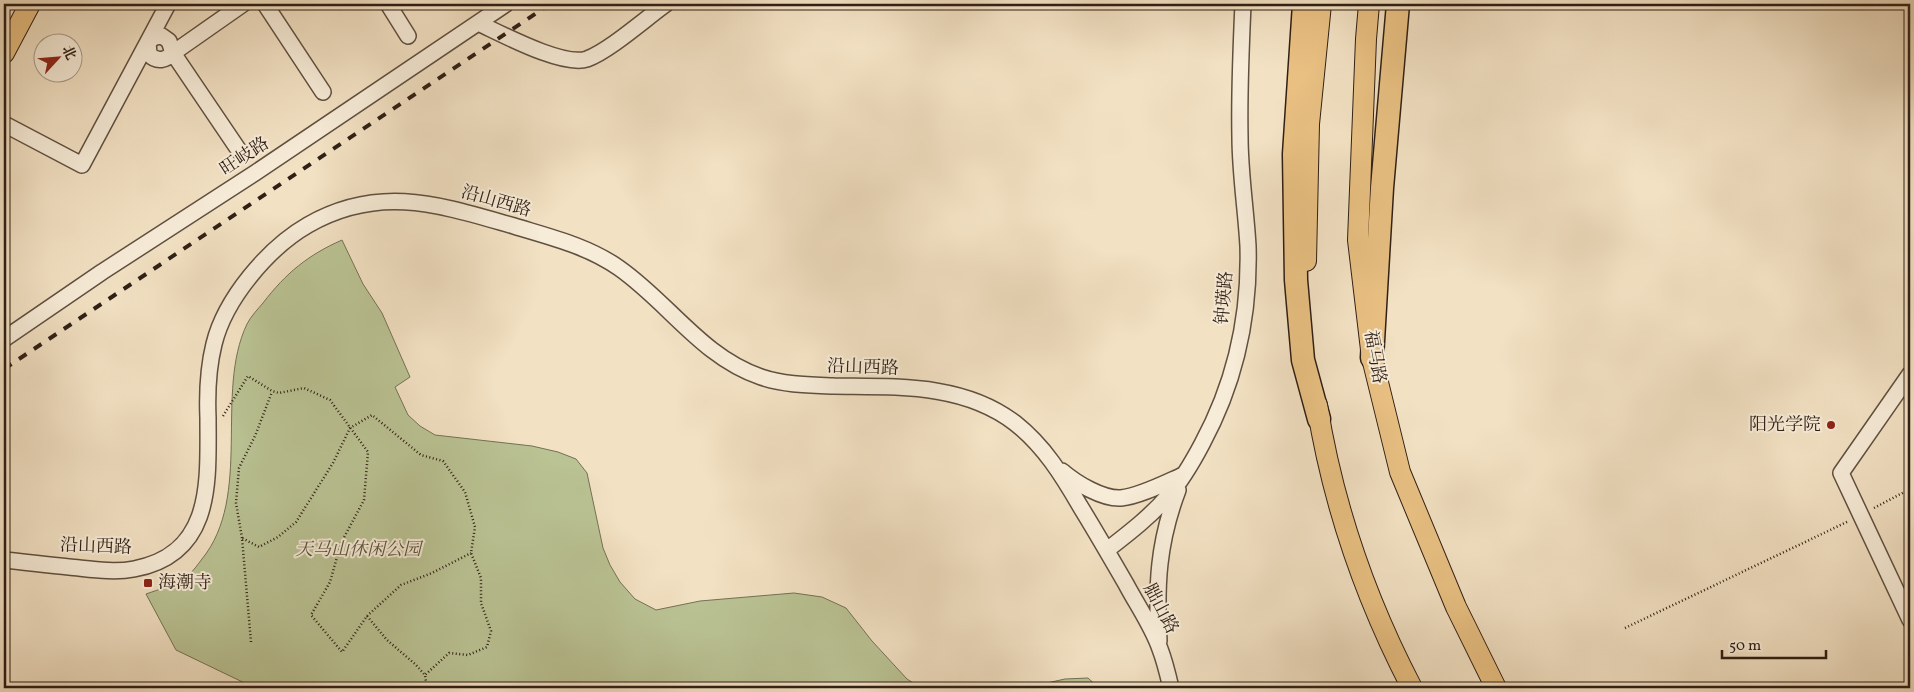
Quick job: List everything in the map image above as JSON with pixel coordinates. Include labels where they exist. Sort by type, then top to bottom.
[{"type":"highway","points":[[1304,4],[1294,154],[1296,280],[1303,360],[1319,419]]},
{"type":"highway","points":[[1372,358],[1382,188],[1398,4]]},
{"type":"main road","points":[[4,53],[30,4]]},
{"type":"main road","points":[[1320,4],[1309,124],[1305,300],[1319,419],[1333,489],[1356,560],[1377,616],[1412,688]]},
{"type":"main road","name":"福马路","points":[[1369,4],[1358,240],[1372,358],[1400,472],[1456,607],[1496,688]]},
{"type":"street","points":[[4,124],[82,165],[168,4]]},
{"type":"street","points":[[148,42],[149,54],[154,59],[162,60],[243,4]]},
{"type":"street","points":[[265,4],[323,92]]},
{"type":"street","points":[[388,4],[408,36]]},
{"type":"street","name":"旺岐路","points":[[4,339],[506,4]]},
{"type":"street","points":[[478,23],[520,43],[563,59],[578,61],[586,59],[608,47],[666,4]]},
{"type":"street","name":"钟瑛路","points":[[1107,550],[1131,532],[1171,493],[1210,430],[1232,374],[1242,330],[1248,248],[1240,137],[1243,4]]},
{"type":"street","points":[[173,53],[240,152]]},
{"type":"street","name":"沿山西路","points":[[4,560],[92,570],[126,570],[145,566],[166,557],[186,541],[199,520],[206,496],[208,410],[212,356],[218,332],[229,306],[244,284],[264,262],[298,231],[341,210],[384,201],[407,201],[450,208],[543,235],[589,251],[624,271],[717,355],[738,367],[760,376],[806,385],[923,389],[946,393],[981,404],[1018,425],[1043,450],[1053,462],[1107,550]]},
{"type":"street","points":[[1910,374],[1841,473],[1865,512],[1910,620]]},
{"type":"street","points":[[1053,462],[1072,479],[1090,490],[1120,498],[1162,485],[1184,474]]},
{"type":"street","points":[[1159,645],[1157,590],[1162,543],[1169,512],[1184,474]]},
{"type":"street","name":"胐山路","points":[[1107,550],[1159,645],[1171,688]]},
{"type":"path","points":[[220,421],[248,376],[272,392],[279,393],[304,388],[330,400],[368,452],[364,500],[341,543],[330,582],[311,615],[342,652],[367,616],[401,585],[432,573],[471,553]]},
{"type":"path","points":[[251,642],[242,538],[236,503],[239,468],[255,436],[272,392]]},
{"type":"path","points":[[242,538],[259,547],[278,537],[296,522],[333,463],[350,428],[372,415],[421,455],[443,461],[465,492],[475,527],[471,553],[481,578],[481,603],[491,631],[487,647],[468,655],[449,654],[425,675]]},
{"type":"path","points":[[1625,628],[1910,489]]},
{"type":"path","points":[[367,616],[387,640],[425,675],[427,688]]},
{"type":"green space","name":"天马山休闲公园","points":[[342,240],[363,284],[382,313],[410,377],[395,387],[408,415],[420,426],[435,435],[532,446],[558,452],[576,459],[587,473],[603,548],[610,565],[620,582],[635,599],[656,610],[700,601],[794,593],[822,597],[846,608],[872,641],[907,679],[921,688],[255,688],[176,650],[146,594],[172,584],[189,574],[202,559],[217,534],[226,505],[230,475],[233,381],[238,351],[247,324],[272,292],[298,266]]},
{"type":"green space","points":[[1088,678],[1099,688],[1024,688],[1065,679]]},
{"type":"railway","points":[[4,369],[550,4]]},
{"type":"place","name":"阳光学院","points":[[1831,425]]},
{"type":"place","name":"海潮寺","points":[[148,583]]}]
